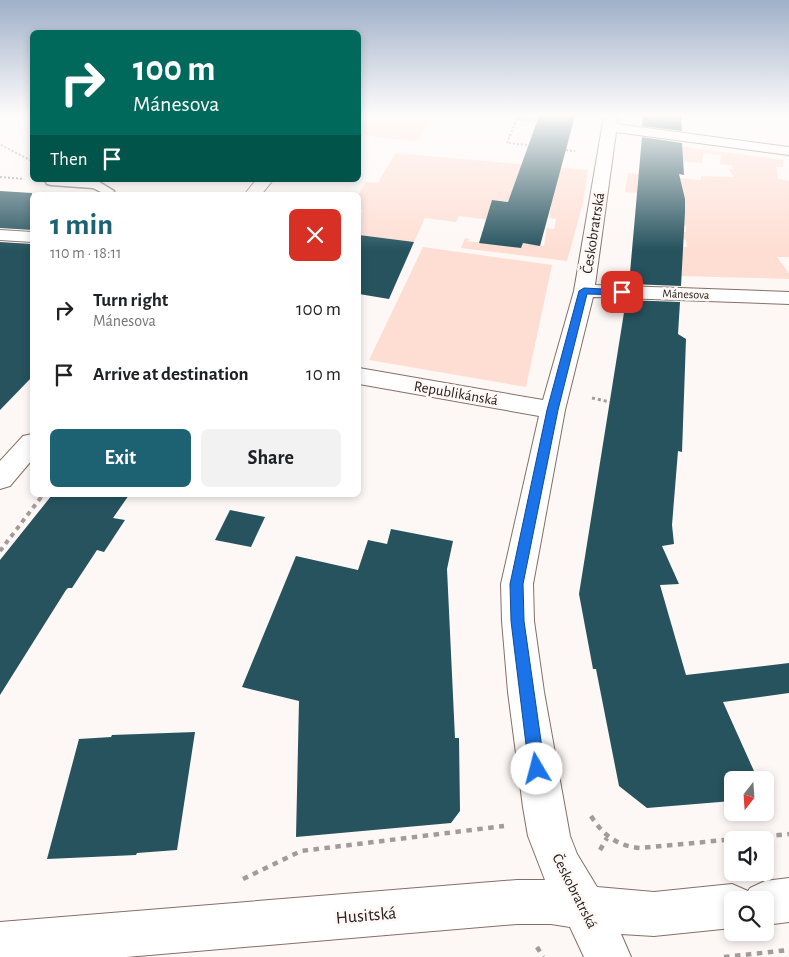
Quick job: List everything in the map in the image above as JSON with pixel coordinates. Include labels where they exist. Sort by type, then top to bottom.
[{"type":"street","name":"Českobratrská","points":[[605,161],[584,291],[553,410],[517,584],[518,621],[540,788],[549,836],[562,869],[584,907],[608,957]]},
{"type":"street","points":[[255,192],[264,182]]},
{"type":"street","points":[[0,235],[30,237]]},
{"type":"street","name":"Mánesova","points":[[584,291],[789,298]]},
{"type":"street","name":"Republikánská","points":[[361,376],[553,410]]},
{"type":"street","points":[[0,479],[30,445]]},
{"type":"street","points":[[774,902],[789,900]]},
{"type":"street","name":"Husitská","points":[[0,945],[517,902],[551,902],[654,914],[724,907]]},
{"type":"lane","points":[[67,182],[96,184],[107,192]]},
{"type":"path","points":[[0,177],[24,179]]},
{"type":"path","points":[[586,396],[610,402]]},
{"type":"path","points":[[0,551],[42,497]]},
{"type":"path","points":[[589,812],[607,838],[627,848],[789,834]]},
{"type":"path","points":[[237,882],[274,862],[301,851],[504,826],[503,816]]},
{"type":"path","points":[[724,957],[789,950]]},
{"type":"shaded area","points":[[391,161],[482,161],[588,170],[583,203],[567,261],[461,248],[465,238],[470,239],[467,241],[521,248],[523,243],[544,246],[547,228],[554,229],[556,219],[549,218],[551,206],[492,200],[489,211],[490,220],[459,216],[456,222],[425,218],[414,242],[361,235],[361,214],[363,210],[361,210],[360,192],[366,182],[378,183]]},
{"type":"shaded area","points":[[670,161],[702,161],[702,163]]},
{"type":"shaded area","points":[[720,161],[783,161],[783,167],[776,167],[778,179],[789,181],[789,257],[777,257],[789,274],[789,279],[679,276],[677,273],[682,272],[679,267],[681,247],[687,247],[686,240],[681,239],[681,231],[686,232],[686,226],[680,225],[680,212],[685,212],[685,206],[671,181],[638,177],[637,193],[625,192],[628,173],[701,180],[701,176],[734,177],[729,169],[733,169],[731,165],[720,164]]},
{"type":"shaded area","points":[[423,247],[552,265],[526,387],[369,360]]},
{"type":"building","points":[[523,161],[563,161],[540,246],[523,243],[521,248],[479,243],[492,200],[508,202]]},
{"type":"building","points":[[640,161],[683,161],[684,175],[679,174],[685,199],[681,286],[629,284]]},
{"type":"building","points":[[0,191],[30,193],[30,230],[0,228]]},
{"type":"building","points":[[361,235],[414,242],[389,299],[361,294]]},
{"type":"building","points":[[0,242],[30,244],[30,379],[0,410]]},
{"type":"building","points":[[626,300],[680,302],[678,334],[686,339],[682,452],[678,451],[672,525],[674,544],[662,546],[679,584],[660,585],[686,675],[789,663],[789,693],[723,702],[754,771],[724,771],[724,802],[647,808],[619,786],[596,669],[593,669],[579,594]]},
{"type":"building","points":[[50,497],[128,497],[113,518],[125,520],[104,552],[97,550],[72,588],[66,590],[0,695],[0,560]]},
{"type":"building","points":[[230,510],[265,517],[251,547],[215,540]]},
{"type":"building","points":[[391,529],[453,541],[447,569],[455,738],[459,738],[460,811],[451,823],[296,837],[299,701],[242,687],[296,556],[358,570],[368,540],[387,544]]},
{"type":"building","points":[[195,732],[177,850],[137,853],[136,855],[47,859],[79,739],[111,737],[112,735]]},
{"type":"route","points":[[537,769],[518,621],[517,584],[553,410],[584,291],[622,292]]}]
